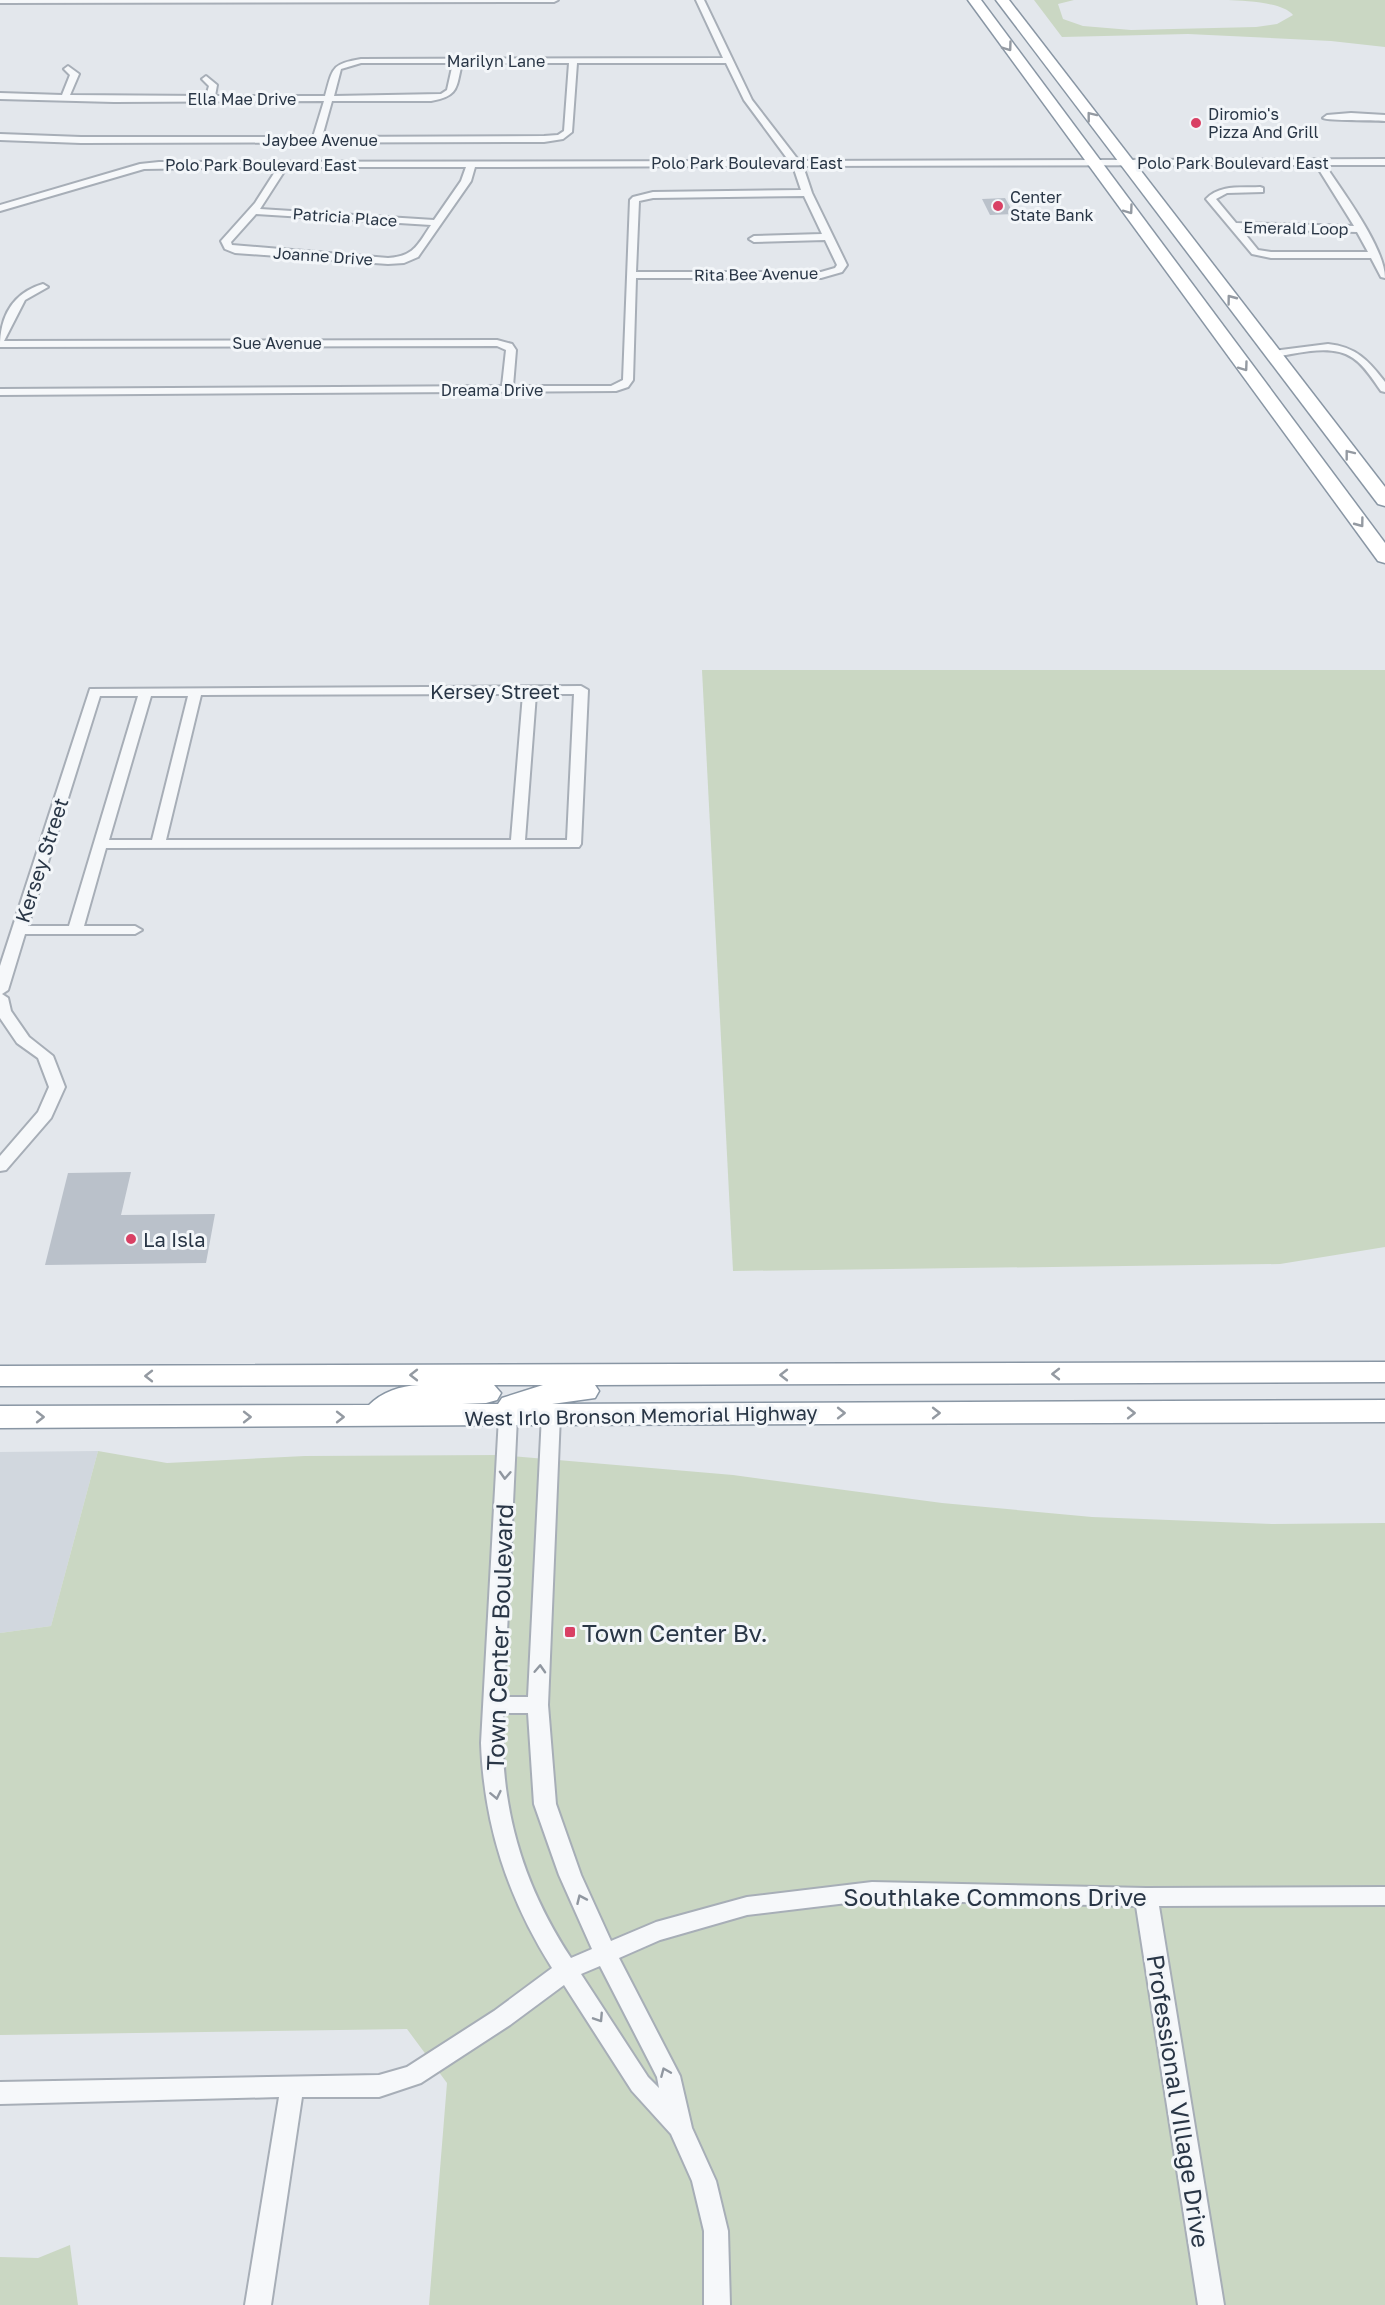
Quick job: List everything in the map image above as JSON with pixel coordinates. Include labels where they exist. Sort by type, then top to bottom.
[{"type":"highway","points":[[974,0],[1385,556]]},
{"type":"highway","points":[[1002,3],[1385,500]]},
{"type":"highway","points":[[1178,1374],[1385,1359]]},
{"type":"highway","points":[[1178,1374],[1385,1372]]},
{"type":"highway","name":"West Irlo Bronson Memorial Highway","points":[[0,1376],[1178,1374]]},
{"type":"highway","points":[[375,1417],[387,1405],[407,1396],[502,1392],[527,1385],[546,1375]]},
{"type":"highway","points":[[508,1417],[513,1406],[531,1397],[557,1392],[656,1390],[675,1383],[682,1375]]},
{"type":"highway","points":[[1283,1413],[1385,1411]]},
{"type":"highway","points":[[1283,1413],[1385,1424]]},
{"type":"highway","name":"West Irlo Bronson Memorial Highway","points":[[0,1417],[1283,1413]]},
{"type":"street","points":[[0,1],[554,0]]},
{"type":"street","name":"Rita Bee Avenue","points":[[631,275],[821,274],[839,270],[842,265],[807,193],[798,166],[748,100],[700,0]]},
{"type":"street","name":"Ella Mae Drive","points":[[0,96],[210,99],[431,98],[444,96],[452,91],[458,60]]},
{"type":"street","name":"Jaybee Avenue","points":[[0,137],[81,140],[317,140],[544,139],[560,137],[568,132],[573,60]]},
{"type":"street","name":"Marilyn Lane","points":[[317,140],[337,68],[343,64],[361,61],[730,60]]},
{"type":"street","points":[[65,97],[75,79],[75,74],[68,69]]},
{"type":"street","points":[[206,78],[213,86],[210,99]]},
{"type":"street","points":[[1327,118],[1351,116],[1385,118]]},
{"type":"street","name":"Polo Park Boulevard East","points":[[0,208],[118,174],[155,169],[284,166],[1321,166],[1385,162]]},
{"type":"street","name":"Joanne Drive","points":[[284,166],[252,211],[226,241],[228,247],[235,250],[396,261],[415,255],[466,181],[470,166]]},
{"type":"street","points":[[1321,166],[1385,169]]},
{"type":"street","name":"Emerald Loop","points":[[1321,166],[1361,230],[1385,275]]},
{"type":"street","name":"Emerald Loop","points":[[1260,190],[1224,191],[1212,197],[1213,203],[1252,250],[1259,254],[1374,255]]},
{"type":"street","name":"Dreama Drive","points":[[0,392],[612,389],[624,385],[628,380],[633,202],[636,199],[653,195],[807,193]]},
{"type":"street","name":"Patricia Place","points":[[252,211],[437,223]]},
{"type":"street","name":"Emerald Loop","points":[[1232,226],[1361,230]]},
{"type":"street","points":[[754,239],[828,237]]},
{"type":"street","points":[[0,341],[21,298],[43,287]]},
{"type":"street","name":"Sue Avenue","points":[[0,341],[497,343],[508,346],[511,350],[507,390]]},
{"type":"street","points":[[1273,354],[1335,349],[1356,356],[1385,389]]},
{"type":"street","points":[[1372,372],[1385,372]]},
{"type":"street","name":"Kersey Street","points":[[0,990],[95,693],[581,690],[574,844],[101,844]]},
{"type":"street","points":[[519,844],[530,691]]},
{"type":"street","points":[[75,930],[146,692]]},
{"type":"street","points":[[158,844],[195,692]]},
{"type":"street","points":[[18,930],[135,930]]},
{"type":"street","points":[[0,998],[6,1026],[45,1056],[57,1087],[45,1114],[0,1166]]},
{"type":"street","name":"Town Center Boulevard","points":[[551,1415],[538,1705],[544,1804],[570,1875],[605,1953],[668,2076],[680,2128],[704,2181],[716,2231],[717,2305]]},
{"type":"street","name":"Town Center Boulevard","points":[[508,1417],[491,1743],[493,1782],[507,1844],[520,1887],[534,1918],[640,2085],[680,2128]]},
{"type":"street","points":[[492,1705],[538,1705]]},
{"type":"street","name":"Southlake Commons Drive","points":[[0,2093],[379,2086],[413,2076],[502,2018],[567,1970],[656,1932],[747,1906],[872,1891],[1146,1897],[1385,1896]]},
{"type":"street","name":"Professional VIllage Drive","points":[[1146,1897],[1211,2305]]},
{"type":"street","points":[[258,2305],[292,2086]]},
{"type":"shaded area","points":[[98,1451],[51,1626],[0,1633],[0,1452]]},
{"type":"green space","points":[[1034,0],[1074,0],[1058,4],[1063,19],[1083,26],[1131,30],[1256,27],[1277,24],[1293,15],[1273,5],[1228,0],[1385,0],[1385,47],[1331,41],[1188,34],[1062,37]]},
{"type":"green space","points":[[702,670],[1385,670],[1385,1247],[1280,1264],[733,1271]]},
{"type":"green space","points":[[98,1451],[167,1463],[305,1456],[499,1455],[733,1475],[942,1503],[1092,1517],[1273,1524],[1385,1523],[1385,2305],[429,2305],[447,2083],[407,2029],[0,2035],[0,1633],[51,1626]]},
{"type":"green space","points":[[70,2245],[78,2305],[0,2305],[0,2257],[38,2258]]},
{"type":"building","name":"Center State Bank","points":[[1005,198],[1014,214],[990,215],[982,199]]},
{"type":"building","name":"La Isla","points":[[131,1172],[121,1215],[215,1214],[206,1263],[45,1265],[68,1173]]},
{"type":"place","name":"Diromio's Pizza And Grill","points":[[1196,123]]},
{"type":"place","name":"Center State Bank","points":[[998,206]]},
{"type":"place","name":"La Isla","points":[[131,1239]]},
{"type":"place","name":"Town Center Bv.","points":[[570,1632]]}]
